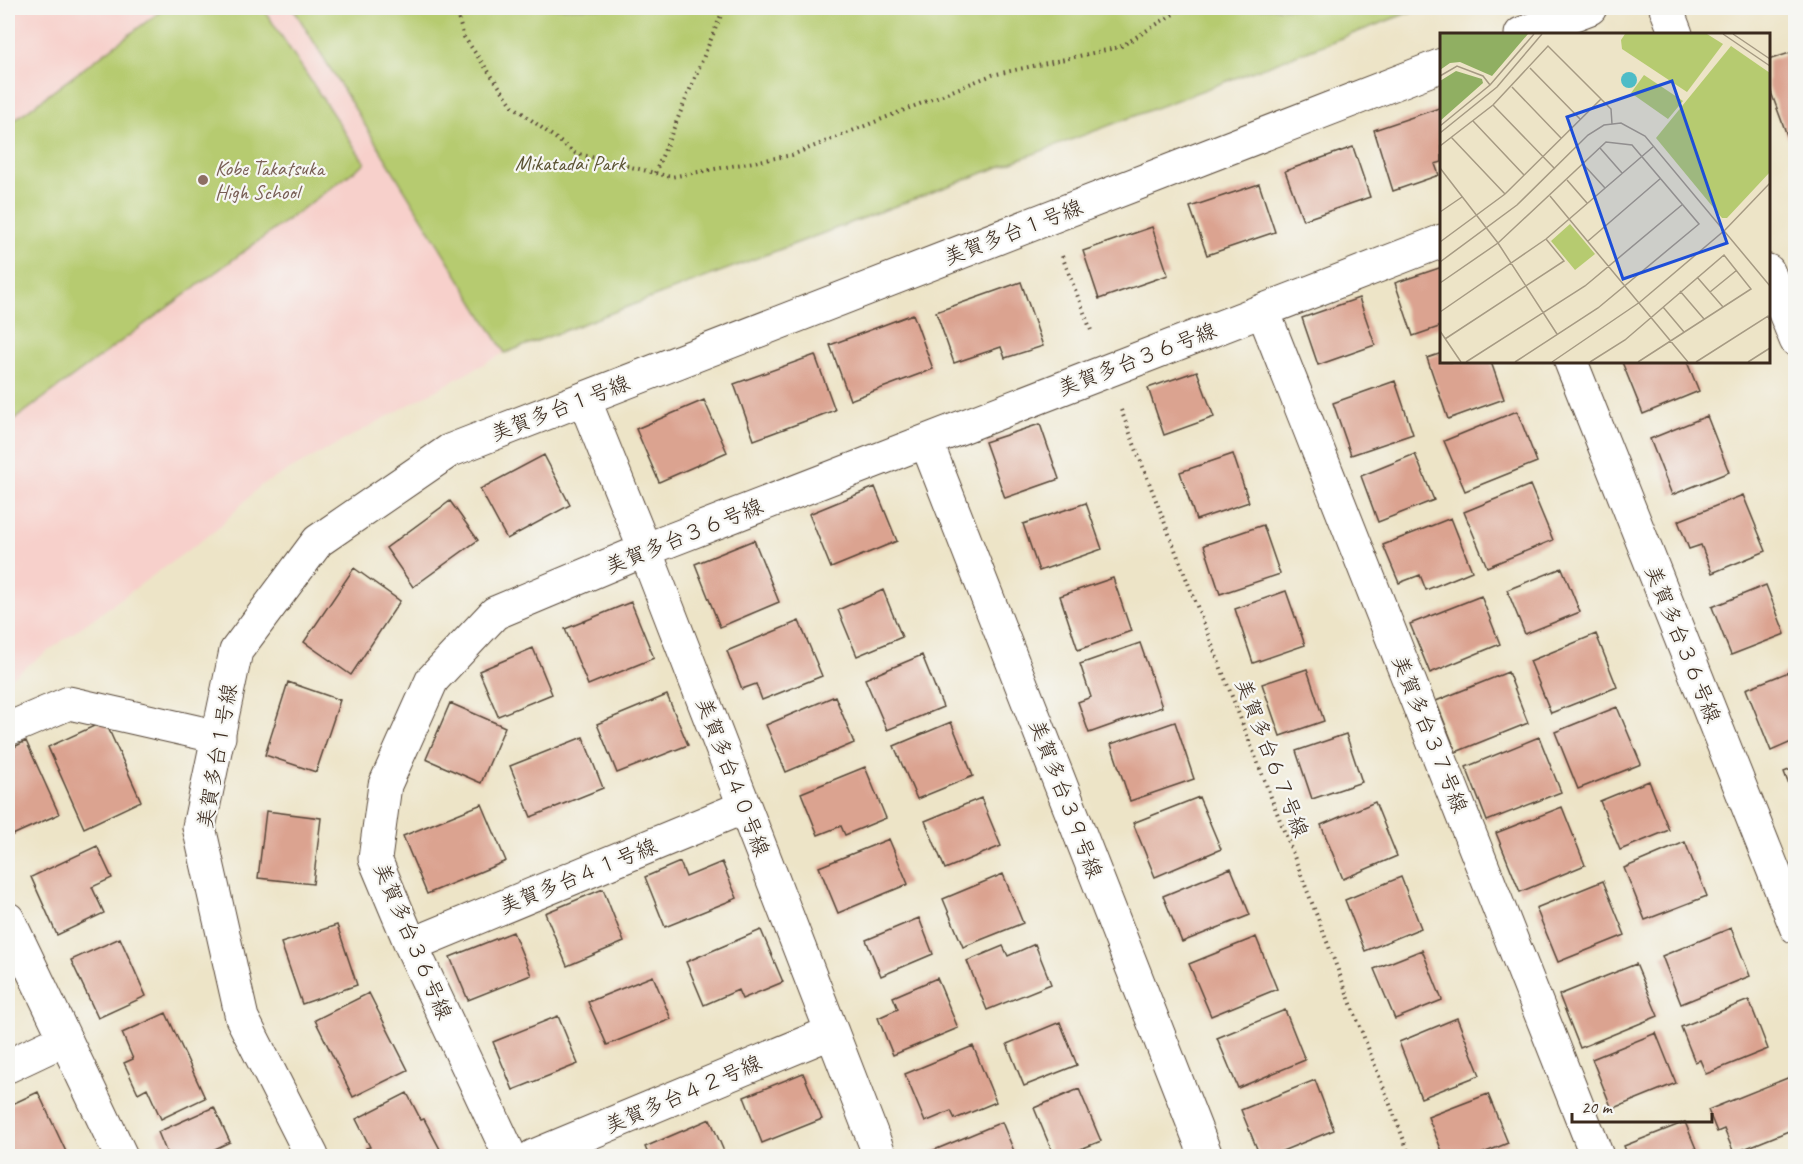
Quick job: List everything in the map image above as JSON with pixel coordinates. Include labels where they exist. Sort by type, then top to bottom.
[{"type":"street","points":[[1524,33],[1590,8]]},
{"type":"street","points":[[1666,8],[1676,33]]},
{"type":"street","name":"美賀多台１号線","points":[[312,1156],[242,1018],[199,827],[236,651],[318,541],[449,451],[1440,66]]},
{"type":"street","name":"美賀多台３６号線","points":[[510,1156],[411,945],[375,859],[385,784],[432,680],[495,613],[645,550],[1440,242]]},
{"type":"street","points":[[1770,276],[1796,340]]},
{"type":"street","name":"美賀多台３７号線","points":[[1263,311],[1597,1156]]},
{"type":"street","name":"美賀多台３６号線","points":[[1571,363],[1796,927]]},
{"type":"street","name":"美賀多台４０号線","points":[[584,399],[645,550],[880,1156]]},
{"type":"street","name":"美賀多台３９号線","points":[[926,441],[1206,1156]]},
{"type":"street","points":[[8,729],[69,703],[219,737]]},
{"type":"street","name":"美賀多台４１号線","points":[[411,945],[744,807]]},
{"type":"street","points":[[8,919],[121,1156]]},
{"type":"street","name":"美賀多台４２号線","points":[[534,1156],[832,1032]]},
{"type":"street","points":[[8,1066],[65,1039]]},
{"type":"path","points":[[454,8],[464,37],[513,106],[575,153],[671,177],[792,155],[992,75],[1120,47],[1183,8]]},
{"type":"path","points":[[655,173],[724,8]]},
{"type":"path","name":"美賀多台６７号線","points":[[1047,219],[1410,1156]]},
{"type":"shaded area","name":"Kobe Takatsuka High School","points":[[8,8],[292,8],[504,353],[260,486],[216,530],[8,680]]},
{"type":"green space","points":[[165,8],[263,8],[365,163],[8,424],[8,125]]},
{"type":"green space","name":"Mikatadai Park","points":[[293,8],[1421,8],[505,353]]},
{"type":"building","points":[[1796,51],[1796,136],[1788,138],[1770,89],[1770,59]]},
{"type":"building","points":[[1440,108],[1440,163],[1435,164],[1439,175],[1393,191],[1374,130]]},
{"type":"building","points":[[1353,147],[1370,197],[1303,220],[1285,171]]},
{"type":"building","points":[[1259,184],[1275,232],[1207,255],[1190,207]]},
{"type":"building","points":[[1152,227],[1168,275],[1099,299],[1083,251]]},
{"type":"building","points":[[1440,268],[1440,327],[1413,336],[1395,283]]},
{"type":"building","points":[[1021,282],[1043,346],[1005,358],[1001,347],[954,363],[936,312]]},
{"type":"building","points":[[1359,298],[1375,345],[1318,365],[1302,318]]},
{"type":"building","points":[[913,314],[933,369],[850,400],[830,345]]},
{"type":"building","points":[[1440,354],[1440,363],[1491,363],[1504,399],[1448,419],[1427,358]]},
{"type":"building","points":[[815,355],[835,410],[754,440],[734,384]]},
{"type":"building","points":[[1622,363],[1687,363],[1699,391],[1643,414]]},
{"type":"building","points":[[1197,371],[1214,417],[1164,435],[1148,388]]},
{"type":"building","points":[[1395,381],[1413,434],[1351,455],[1333,403]]},
{"type":"building","points":[[704,400],[727,452],[659,482],[636,429]]},
{"type":"building","points":[[1517,411],[1537,462],[1465,491],[1444,441]]},
{"type":"building","points":[[1707,416],[1729,472],[1672,495],[1650,439]]},
{"type":"building","points":[[1040,424],[1059,479],[1005,498],[985,442]]},
{"type":"building","points":[[1233,454],[1249,502],[1196,520],[1180,472]]},
{"type":"building","points":[[1415,454],[1434,500],[1378,522],[1361,476]]},
{"type":"building","points":[[544,455],[570,505],[507,539],[480,489]]},
{"type":"building","points":[[1530,485],[1553,540],[1487,567],[1464,512]]},
{"type":"building","points":[[875,487],[897,541],[831,568],[809,514]]},
{"type":"building","points":[[1743,495],[1766,551],[1712,573],[1701,545],[1689,549],[1678,521]]},
{"type":"building","points":[[450,501],[478,540],[413,587],[386,548]]},
{"type":"building","points":[[1086,503],[1102,549],[1039,571],[1023,524]]},
{"type":"building","points":[[1451,518],[1472,571],[1426,590],[1420,575],[1399,583],[1383,545]]},
{"type":"building","points":[[1263,525],[1280,574],[1220,594],[1204,545]]},
{"type":"building","points":[[754,540],[779,602],[720,627],[695,564]]},
{"type":"building","points":[[354,568],[400,601],[351,675],[304,642]]},
{"type":"building","points":[[1562,568],[1580,612],[1525,634],[1507,590]]},
{"type":"building","points":[[1113,578],[1131,631],[1078,650],[1060,596]]},
{"type":"building","points":[[1766,585],[1785,634],[1731,655],[1712,607]]},
{"type":"building","points":[[883,590],[902,637],[857,656],[838,610]]},
{"type":"building","points":[[1286,591],[1305,645],[1253,663],[1235,609]]},
{"type":"building","points":[[1481,596],[1500,644],[1430,673],[1410,624]]},
{"type":"building","points":[[631,602],[654,658],[588,685],[565,629]]},
{"type":"building","points":[[799,621],[822,676],[762,700],[756,684],[742,689],[727,651]]},
{"type":"building","points":[[1596,634],[1617,687],[1551,713],[1530,661]]},
{"type":"building","points":[[1140,643],[1162,707],[1089,733],[1078,702],[1091,697],[1080,664]]},
{"type":"building","points":[[533,648],[552,694],[498,716],[479,671]]},
{"type":"building","points":[[922,655],[943,707],[887,730],[865,679]]},
{"type":"building","points":[[1307,669],[1324,721],[1280,736],[1262,684]]},
{"type":"building","points":[[1796,669],[1796,740],[1771,751],[1746,689]]},
{"type":"building","points":[[1508,672],[1528,723],[1456,752],[1436,701]]},
{"type":"building","points":[[288,682],[340,700],[316,772],[265,755]]},
{"type":"building","points":[[667,695],[688,745],[617,773],[597,724]]},
{"type":"building","points":[[835,696],[854,743],[786,772],[766,725]]},
{"type":"building","points":[[450,703],[505,727],[481,783],[426,759]]},
{"type":"building","points":[[1617,707],[1641,764],[1578,789],[1555,732]]},
{"type":"building","points":[[105,721],[141,801],[84,828],[48,747]]},
{"type":"building","points":[[951,722],[973,776],[917,799],[894,746]]},
{"type":"building","points":[[1175,722],[1194,779],[1130,801],[1111,744]]},
{"type":"building","points":[[1346,734],[1362,782],[1312,799],[1296,751]]},
{"type":"building","points":[[583,737],[603,788],[531,817],[510,766]]},
{"type":"building","points":[[1539,737],[1561,792],[1487,821],[1466,767]]},
{"type":"building","points":[[26,741],[59,814],[8,837],[8,750]]},
{"type":"building","points":[[865,767],[886,818],[845,835],[841,826],[818,835],[801,793]]},
{"type":"building","points":[[1796,767],[1796,801],[1795,801],[1784,772]]},
{"type":"building","points":[[1649,781],[1669,830],[1620,850],[1600,801]]},
{"type":"building","points":[[1199,797],[1221,849],[1155,877],[1133,823]]},
{"type":"building","points":[[981,798],[1001,846],[945,869],[925,821]]},
{"type":"building","points":[[1375,802],[1397,856],[1343,879],[1321,825]]},
{"type":"building","points":[[482,804],[506,861],[427,894],[403,836]]},
{"type":"building","points":[[1562,807],[1585,865],[1520,892],[1496,833]]},
{"type":"building","points":[[266,811],[321,818],[313,884],[258,878]]},
{"type":"building","points":[[889,839],[908,884],[838,913],[819,867]]},
{"type":"building","points":[[1685,842],[1707,896],[1645,920],[1624,868]]},
{"type":"building","points":[[97,846],[112,878],[92,887],[104,913],[57,935],[31,877]]},
{"type":"building","points":[[680,862],[686,877],[722,862],[737,898],[665,927],[645,877]]},
{"type":"building","points":[[1231,868],[1250,915],[1182,942],[1163,896]]},
{"type":"building","points":[[1003,874],[1023,923],[963,947],[943,899]]},
{"type":"building","points":[[1401,877],[1421,928],[1365,951],[1345,900]]},
{"type":"building","points":[[1603,881],[1625,935],[1558,962],[1536,908]]},
{"type":"building","points":[[603,889],[624,942],[567,966],[545,913]]},
{"type":"building","points":[[919,918],[933,954],[881,976],[866,940]]},
{"type":"building","points":[[337,925],[357,985],[302,1004],[281,943]]},
{"type":"building","points":[[1731,928],[1750,976],[1681,1004],[1662,956]]},
{"type":"building","points":[[761,930],[783,982],[742,999],[738,990],[704,1005],[686,962]]},
{"type":"building","points":[[513,932],[531,975],[468,1000],[450,957]]},
{"type":"building","points":[[1256,937],[1277,989],[1211,1016],[1189,964]]},
{"type":"building","points":[[120,938],[146,996],[98,1018],[71,960]]},
{"type":"building","points":[[1035,944],[1051,984],[987,1010],[967,961],[1003,946],[1008,956]]},
{"type":"building","points":[[1422,950],[1442,1000],[1395,1019],[1374,969]]},
{"type":"building","points":[[1636,964],[1658,1016],[1580,1048],[1559,995]]},
{"type":"building","points":[[653,976],[671,1019],[607,1045],[588,1002]]},
{"type":"building","points":[[937,978],[958,1028],[893,1055],[878,1018],[898,1009],[893,997]]},
{"type":"building","points":[[369,993],[408,1070],[353,1097],[315,1020]]},
{"type":"building","points":[[1749,1000],[1768,1049],[1706,1074],[1700,1060],[1695,1062],[1681,1027]]},
{"type":"building","points":[[1285,1010],[1305,1060],[1238,1088],[1217,1038]]},
{"type":"building","points":[[166,1013],[205,1098],[161,1119],[147,1088],[138,1093],[124,1063],[133,1059],[122,1033]]},
{"type":"building","points":[[558,1016],[578,1064],[513,1090],[493,1042]]},
{"type":"building","points":[[1457,1018],[1480,1075],[1421,1098],[1399,1042]]},
{"type":"building","points":[[1060,1022],[1077,1065],[1024,1086],[1007,1044]]},
{"type":"building","points":[[1656,1033],[1676,1083],[1612,1109],[1592,1059]]},
{"type":"building","points":[[973,1046],[996,1102],[955,1119],[951,1111],[925,1122],[905,1074]]},
{"type":"building","points":[[803,1073],[822,1119],[762,1143],[744,1097]]},
{"type":"building","points":[[1790,1077],[1796,1089],[1796,1128],[1734,1153],[1724,1129],[1717,1132],[1708,1110]]},
{"type":"building","points":[[1315,1080],[1334,1130],[1270,1156],[1260,1156],[1241,1110]]},
{"type":"building","points":[[1079,1089],[1101,1141],[1063,1156],[1054,1156],[1034,1108]]},
{"type":"building","points":[[38,1092],[68,1156],[8,1156],[8,1106]]},
{"type":"building","points":[[407,1093],[442,1153],[436,1156],[370,1156],[366,1148],[370,1147],[356,1119]]},
{"type":"building","points":[[1488,1094],[1508,1143],[1476,1156],[1444,1156],[1428,1117]]},
{"type":"building","points":[[214,1107],[230,1142],[200,1156],[168,1156],[158,1132]]},
{"type":"building","points":[[710,1119],[726,1156],[649,1156],[645,1147]]},
{"type":"building","points":[[1002,1122],[1016,1156],[934,1156],[932,1151]]},
{"type":"building","points":[[1685,1122],[1699,1156],[1628,1156],[1624,1146]]},
{"type":"building","points":[[232,1150],[235,1156],[218,1156]]},
{"type":"place","name":"Kobe Takatsuka High School","points":[[203,180]]}]
